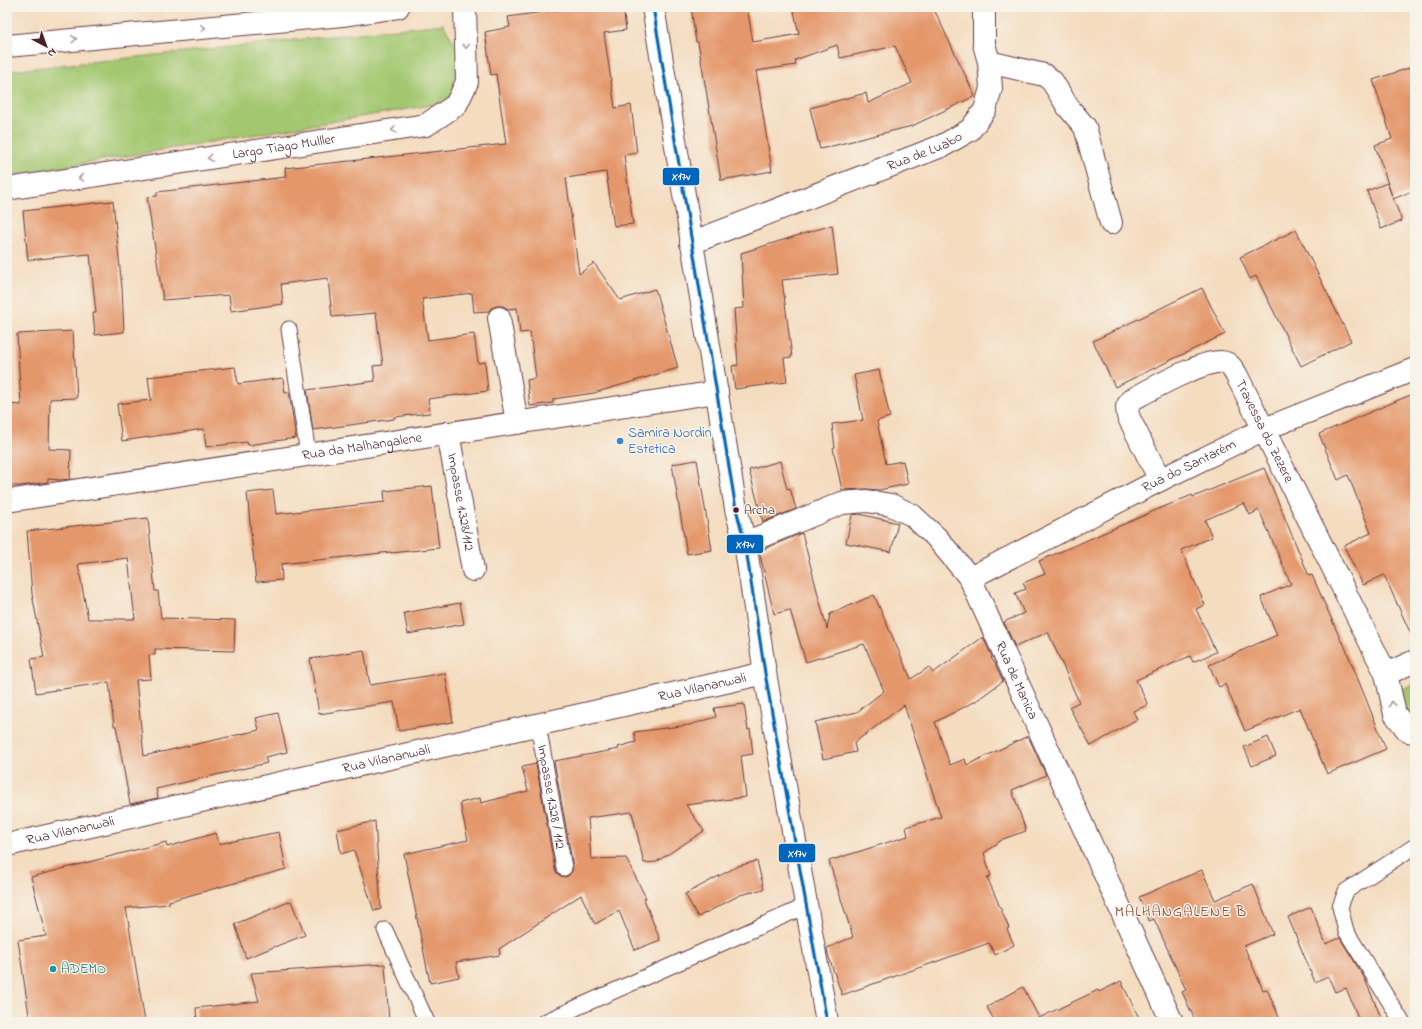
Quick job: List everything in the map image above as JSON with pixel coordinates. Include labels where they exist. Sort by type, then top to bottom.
[{"type":"street","points":[[7,46],[341,11],[398,7]]},
{"type":"street","name":"Largo Tiago Mulller","points":[[7,189],[426,125],[456,105],[467,82],[465,7]]},
{"type":"street","points":[[653,7],[736,508],[745,543],[765,673],[827,1022]]},
{"type":"street","name":"Rua de Luabo","points":[[691,243],[944,145],[970,130],[986,110],[991,88],[989,62],[984,44],[984,7]]},
{"type":"street","points":[[989,62],[1044,75],[1052,81],[1068,107],[1085,128],[1111,223]]},
{"type":"street","points":[[499,318],[517,422]]},
{"type":"street","name":"Travessa do Zezere","points":[[1160,480],[1128,416],[1127,407],[1131,400],[1201,365],[1217,361],[1225,362],[1231,367],[1386,674],[1395,714],[1408,730],[1415,732]]},
{"type":"street","name":"Rua do Santarém","points":[[970,578],[1160,480],[1262,430],[1415,369]]},
{"type":"street","name":"Rua da Malhangalene","points":[[7,501],[717,392]]},
{"type":"street","name":"Impasse 1.328/112","points":[[448,433],[473,570]]},
{"type":"street","name":"Rua de Manica","points":[[745,543],[842,503],[867,500],[891,506],[912,515],[936,537],[970,578],[1172,1022]]},
{"type":"street","points":[[1386,674],[1415,661]]},
{"type":"street","name":"Rua Vilananwali","points":[[7,845],[765,673]]},
{"type":"lane","points":[[289,329],[308,454]]},
{"type":"lane","name":"Impasse 1.328 / 112","points":[[538,725],[564,868]]},
{"type":"lane","points":[[1402,1022],[1346,931],[1340,907],[1346,891],[1415,846]]},
{"type":"lane","points":[[544,1022],[806,906]]},
{"type":"lane","points":[[385,930],[427,1022]]},
{"type":"green space","points":[[443,24],[459,51],[457,94],[438,103],[7,176],[7,71]]},
{"type":"green space","points":[[1415,683],[1415,720],[1408,715],[1404,707],[1401,690]]},
{"type":"building","points":[[578,7],[623,7],[626,30],[604,33],[615,108],[631,105],[637,153],[624,155],[633,224],[614,226],[606,172],[566,178],[579,274],[594,263],[620,300],[655,289],[678,368],[594,393],[553,399],[553,403],[530,406],[527,380],[536,378],[530,332],[520,333],[517,308],[508,309],[503,306],[497,306],[491,308],[489,311],[474,312],[472,293],[422,299],[428,340],[474,334],[478,363],[485,362],[488,391],[428,399],[430,413],[394,417],[394,419],[313,430],[307,390],[375,381],[373,366],[383,365],[376,313],[332,317],[328,278],[281,284],[283,304],[231,311],[229,295],[163,300],[147,197],[157,196],[157,192],[286,177],[285,168],[506,144],[496,74],[491,75],[485,32],[510,27],[508,17]]},
{"type":"building","points":[[691,7],[747,7],[753,42],[799,34],[793,7],[933,7],[975,96],[912,126],[820,149],[810,108],[866,93],[868,103],[912,83],[895,46],[840,58],[837,45],[795,60],[796,65],[756,71],[772,171],[721,180]]},
{"type":"building","points":[[1415,66],[1415,190],[1393,199],[1375,145],[1392,139],[1373,80]]},
{"type":"building","points":[[1387,183],[1402,221],[1381,229],[1367,191]]},
{"type":"building","points":[[113,201],[122,288],[124,332],[95,335],[93,313],[96,313],[90,254],[28,260],[23,211]]},
{"type":"building","points":[[832,225],[838,274],[782,280],[792,357],[784,358],[787,382],[735,389],[732,366],[738,365],[734,309],[744,308],[741,253]]},
{"type":"building","points":[[1296,230],[1351,341],[1301,366],[1256,276],[1250,279],[1240,257]]},
{"type":"building","points":[[1202,288],[1225,334],[1115,387],[1093,341]]},
{"type":"building","points":[[73,331],[77,398],[50,399],[49,449],[71,450],[70,479],[48,479],[48,482],[21,486],[7,486],[7,404],[21,405],[17,334]]},
{"type":"building","points":[[235,367],[238,384],[283,378],[285,393],[289,392],[296,438],[248,445],[247,442],[206,447],[204,429],[122,441],[117,404],[151,400],[148,377]]},
{"type":"building","points":[[879,370],[890,417],[877,421],[886,464],[903,461],[908,484],[879,490],[842,490],[833,448],[835,447],[832,424],[863,420],[854,375]]},
{"type":"building","points":[[1415,393],[1415,643],[1384,575],[1363,585],[1344,546],[1371,533],[1348,475],[1338,480],[1319,434]]},
{"type":"building","points":[[697,460],[712,550],[687,554],[672,464]]},
{"type":"building","points":[[780,461],[787,489],[790,488],[796,509],[763,522],[749,470]]},
{"type":"building","points":[[1264,468],[1309,576],[1312,575],[1342,643],[1343,642],[1386,749],[1327,774],[1300,708],[1245,731],[1225,684],[1219,687],[1209,665],[1277,635],[1261,597],[1291,584],[1259,510],[1250,515],[1244,503],[1205,520],[1212,537],[1181,550],[1205,605],[1196,609],[1216,652],[1193,662],[1190,656],[1136,680],[1148,705],[1133,711],[1137,719],[1091,746],[1069,707],[1079,702],[1048,632],[1015,647],[1004,622],[1024,613],[1015,593],[1026,589],[1023,583],[1045,574],[1039,561],[1192,495],[1193,497]]},
{"type":"building","points":[[432,486],[439,548],[281,564],[282,580],[256,582],[247,493],[273,490],[276,514],[385,502],[384,491]]},
{"type":"building","points":[[859,514],[898,523],[891,552],[846,543],[852,515]]},
{"type":"building","points":[[148,518],[155,591],[158,591],[161,618],[235,620],[234,651],[155,649],[155,655],[149,655],[151,679],[136,680],[144,756],[259,730],[256,718],[278,713],[287,752],[265,757],[267,763],[156,789],[158,798],[130,804],[116,726],[114,726],[109,682],[36,693],[31,659],[44,657],[32,594],[27,531]],"holes":[[[128,558],[135,619],[88,619],[78,564]]]},
{"type":"building","points":[[802,533],[827,629],[830,614],[874,595],[911,679],[929,667],[933,673],[983,637],[992,657],[991,658],[1003,681],[976,701],[935,722],[950,765],[965,759],[967,765],[1028,736],[1046,775],[1012,790],[1026,831],[1003,839],[984,853],[991,876],[987,877],[1009,928],[1007,929],[1014,945],[995,955],[989,943],[842,995],[827,948],[853,937],[829,861],[908,836],[906,827],[941,817],[904,705],[854,743],[856,752],[823,759],[815,722],[857,712],[884,691],[864,644],[806,662],[790,610],[774,614],[759,551]]},
{"type":"building","points":[[460,603],[464,624],[408,634],[404,613]]},
{"type":"building","points":[[364,650],[370,685],[445,673],[453,722],[399,731],[394,702],[319,714],[310,659]]},
{"type":"building","points":[[744,704],[748,730],[750,729],[753,754],[741,756],[746,797],[686,805],[704,831],[656,862],[644,863],[632,812],[588,818],[591,859],[626,858],[646,898],[644,899],[660,940],[635,950],[619,911],[595,924],[581,895],[499,949],[500,955],[456,962],[459,977],[430,983],[404,854],[468,840],[460,803],[480,798],[481,803],[528,791],[522,767],[536,764],[555,870],[561,876],[566,877],[572,871],[573,866],[554,761],[619,749],[618,747],[636,742],[634,732],[689,725],[716,717],[714,708]]},
{"type":"building","points":[[1268,737],[1276,756],[1252,766],[1244,747]]},
{"type":"building","points":[[375,821],[381,909],[374,911],[354,850],[341,854],[337,830]]},
{"type":"building","points":[[279,832],[286,869],[169,901],[169,904],[126,908],[145,1022],[30,1022],[18,940],[46,936],[31,877],[166,842],[167,847],[216,833],[219,844]]},
{"type":"building","points":[[757,861],[764,889],[740,895],[698,917],[685,894],[738,866]]},
{"type":"building","points":[[1202,870],[1215,900],[1253,884],[1273,934],[1244,946],[1263,990],[1267,989],[1281,1022],[1196,1022],[1182,992],[1186,990],[1154,919],[1149,921],[1139,897]]},
{"type":"building","points":[[291,901],[305,935],[246,958],[235,924]]},
{"type":"building","points":[[1311,907],[1326,944],[1340,938],[1364,977],[1383,1022],[1360,1022],[1346,988],[1335,992],[1328,976],[1315,982],[1288,917]]},
{"type":"building","points":[[385,964],[389,1022],[197,1022],[196,1008],[259,1001],[251,973]]},
{"type":"building","points":[[1121,981],[1141,1022],[995,1022],[987,1007],[1023,987],[1039,1018],[1098,990],[1099,992]]},
{"type":"transit line","name":"X17v","points":[[653,7],[736,509],[745,543],[765,673],[827,1022]]},
{"type":"place","name":"Samira Nordin Estetica","points":[[620,441]]},
{"type":"place","name":"Archa","points":[[736,510]]},
{"type":"place","name":"ADEMO","points":[[53,969]]},
{"type":"district","name":"MALHANGALENE B","points":[[1181,912]]}]
